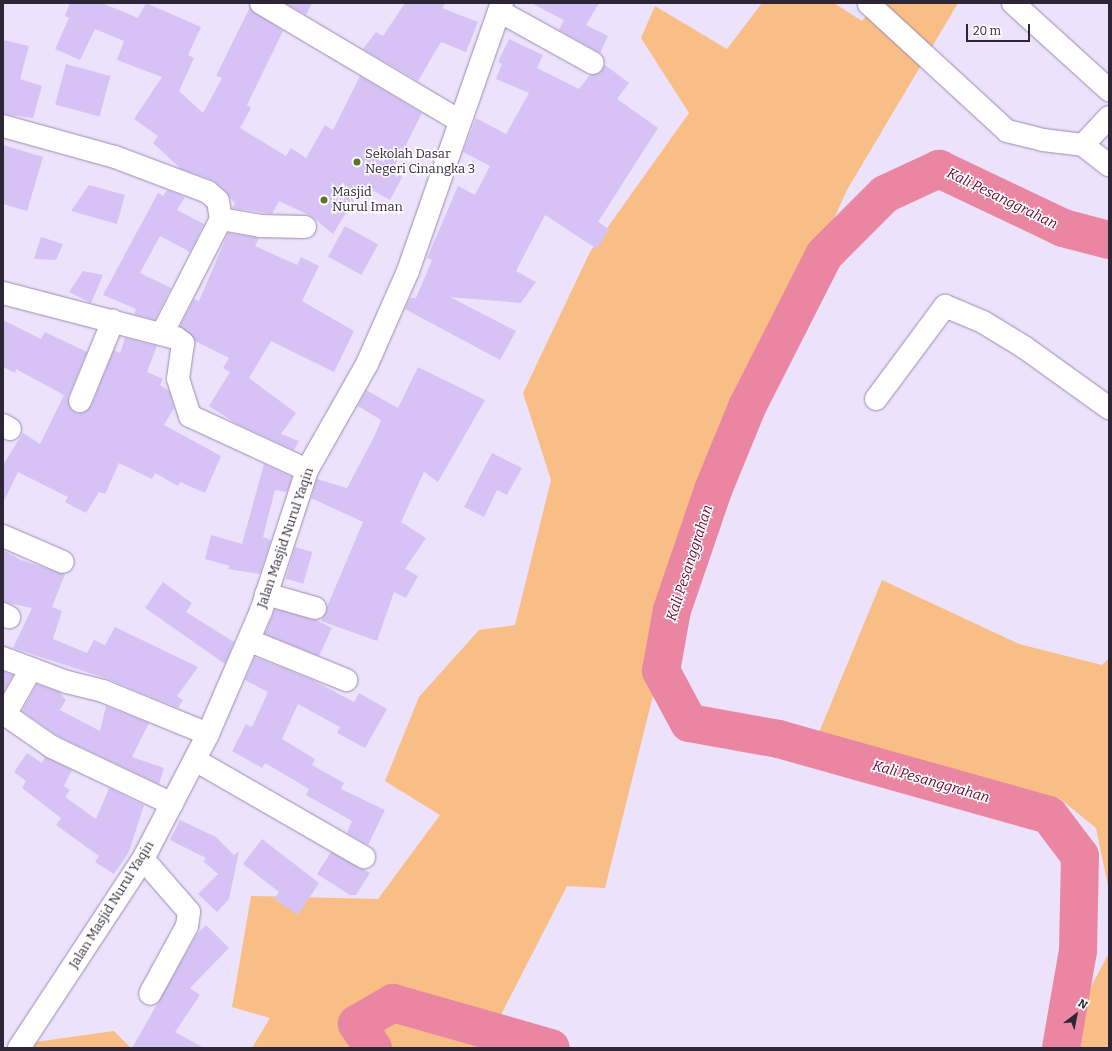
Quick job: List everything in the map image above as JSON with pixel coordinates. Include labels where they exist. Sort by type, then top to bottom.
[{"type":"street","points":[[261,3],[458,120]]},
{"type":"street","points":[[1013,3],[1109,90]]},
{"type":"street","points":[[869,4],[1007,131],[1043,140],[1083,145],[1109,165]]},
{"type":"street","points":[[500,7],[593,63]]},
{"type":"street","name":"Jalan Masjid Nurul Yaqin","points":[[19,1048],[144,859],[208,734],[250,641],[307,470],[367,364],[408,271],[458,120],[500,7]]},
{"type":"street","points":[[1083,145],[1109,117]]},
{"type":"street","points":[[3,126],[115,157],[208,192],[218,201],[221,219],[162,332]]},
{"type":"street","points":[[221,219],[260,226],[284,223],[305,227]]},
{"type":"street","points":[[3,293],[162,332],[183,343],[178,379],[190,416],[307,470]]},
{"type":"street","points":[[876,399],[944,306],[983,322],[1024,347],[1109,408]]},
{"type":"street","points":[[80,401],[113,321]]},
{"type":"street","points":[[3,536],[63,562]]},
{"type":"street","points":[[266,594],[315,608]]},
{"type":"street","points":[[250,641],[346,680]]},
{"type":"street","points":[[3,658],[31,669],[103,690],[208,734]]},
{"type":"street","points":[[31,669],[4,713],[52,747],[172,804]]},
{"type":"street","points":[[195,760],[364,857]]},
{"type":"street","points":[[144,859],[189,912],[187,926],[150,994]]},
{"type":"shaded area","points":[[762,3],[834,3],[862,21],[876,3],[958,3],[847,190],[698,515],[605,888],[567,886],[484,1048],[252,1048],[270,1018],[232,1007],[251,896],[378,899],[440,815],[385,781],[419,697],[479,630],[515,625],[551,480],[523,393],[590,252],[689,113],[641,38],[655,6],[727,49]]},
{"type":"shaded area","points":[[882,580],[1019,644],[1102,665],[1109,658],[1109,891],[1096,828],[1059,798],[990,802],[813,747]]},
{"type":"shaded area","points":[[1109,953],[1109,1048],[1055,1048],[1062,1041]]},
{"type":"shaded area","points":[[114,1031],[131,1048],[32,1048],[35,1042]]},
{"type":"building","points":[[70,3],[102,3],[138,18],[146,3],[201,27],[188,55],[194,58],[179,91],[203,113],[222,78],[216,76],[250,7],[283,31],[247,105],[251,108],[240,128],[286,156],[291,148],[306,158],[325,125],[333,130],[360,76],[422,113],[396,165],[406,170],[390,200],[363,185],[333,234],[311,216],[279,201],[272,214],[232,208],[235,204],[226,192],[213,180],[181,169],[153,143],[158,136],[134,119],[162,77],[117,60],[124,41],[95,29],[80,60],[55,49],[69,18],[65,16]]},
{"type":"building","points":[[285,3],[312,3],[306,15]]},
{"type":"building","points":[[405,3],[446,3],[442,8],[478,22],[466,52],[441,42],[418,81],[363,49],[376,32],[383,36]]},
{"type":"building","points":[[531,3],[599,3],[586,25],[608,36],[600,53],[559,30],[564,20]]},
{"type":"building","points":[[509,39],[543,55],[537,68],[579,89],[590,75],[600,73],[605,65],[629,83],[617,99],[658,128],[598,222],[609,229],[597,249],[545,215],[516,271],[536,282],[521,303],[450,297],[516,331],[500,360],[405,309],[410,298],[416,298],[432,260],[427,258],[458,186],[475,195],[490,166],[463,152],[476,118],[506,134],[529,93],[496,79],[502,64],[498,62]]},
{"type":"building","points":[[3,40],[29,46],[20,79],[42,86],[33,118],[3,114]]},
{"type":"building","points":[[66,64],[110,76],[100,116],[55,105]]},
{"type":"building","points":[[3,145],[43,157],[27,211],[3,204]]},
{"type":"building","points":[[89,185],[125,195],[117,224],[71,211]]},
{"type":"building","points":[[167,190],[185,197],[177,210],[204,224],[190,252],[160,236],[140,273],[171,288],[155,320],[134,314],[136,309],[103,295],[158,193],[163,196]]},
{"type":"building","points":[[345,226],[378,244],[361,275],[328,257]]},
{"type":"building","points":[[228,233],[259,238],[255,246],[297,265],[301,257],[319,266],[302,301],[354,331],[334,372],[271,341],[249,378],[296,413],[281,434],[299,441],[294,450],[235,423],[209,406],[230,372],[223,368],[229,358],[195,341],[180,326],[194,299],[199,301]]},
{"type":"building","points":[[41,237],[63,244],[56,260],[34,259]]},
{"type":"building","points":[[83,271],[103,275],[91,303],[69,292]]},
{"type":"building","points":[[3,320],[41,339],[45,332],[87,352],[68,397],[70,408],[76,413],[82,413],[91,406],[114,350],[120,353],[125,338],[157,346],[147,372],[163,379],[160,385],[169,391],[174,408],[164,425],[221,456],[205,493],[180,482],[178,486],[155,473],[152,479],[119,463],[105,494],[99,492],[86,513],[65,502],[68,497],[18,472],[3,503],[3,465],[23,433],[40,444],[64,395],[16,369],[15,373],[3,367]]},
{"type":"building","points":[[418,367],[485,400],[438,482],[424,472],[401,522],[426,538],[405,569],[418,576],[406,598],[394,592],[377,641],[321,621],[363,522],[311,498],[317,479],[347,488],[375,435],[381,420],[358,406],[366,390],[398,408]]},
{"type":"building","points":[[492,453],[522,468],[507,495],[497,490],[484,517],[464,507]]},
{"type":"building","points":[[264,464],[292,477],[287,492],[275,490],[263,537],[271,540],[260,574],[228,569],[230,566],[205,559],[211,535],[242,544]]},
{"type":"building","points":[[295,547],[312,552],[303,584],[286,579]]},
{"type":"building","points":[[3,550],[21,560],[65,574],[52,607],[62,611],[53,639],[87,653],[94,640],[105,645],[115,627],[198,667],[177,696],[183,700],[178,708],[108,679],[13,648],[32,608],[3,602]]},
{"type":"building","points":[[163,582],[192,603],[186,612],[234,642],[225,664],[145,608]]},
{"type":"building","points":[[275,609],[316,620],[332,628],[319,656],[265,634]]},
{"type":"building","points":[[255,657],[313,680],[354,702],[359,693],[387,709],[365,748],[337,733],[340,727],[298,704],[282,739],[315,759],[312,765],[344,783],[341,789],[385,810],[368,845],[347,833],[352,821],[306,795],[309,789],[265,763],[262,768],[232,751],[246,724],[252,727],[268,692],[245,680]]},
{"type":"building","points":[[3,671],[13,675],[3,693]]},
{"type":"building","points":[[37,684],[59,692],[66,700],[60,710],[100,731],[106,706],[149,723],[132,757],[164,768],[159,784],[58,736],[22,711]]},
{"type":"building","points":[[27,753],[42,763],[45,757],[72,770],[64,786],[70,790],[65,797],[96,819],[109,788],[144,805],[129,852],[114,874],[95,862],[99,856],[56,825],[61,818],[22,788],[26,781],[14,772]]},
{"type":"building","points":[[180,820],[216,837],[234,855],[239,851],[229,899],[217,912],[198,894],[218,874],[203,861],[206,858],[170,840]]},
{"type":"building","points":[[262,839],[319,883],[298,915],[274,899],[279,892],[243,864]]},
{"type":"building","points":[[331,852],[370,873],[356,895],[350,895],[317,874]]},
{"type":"building","points":[[206,925],[229,948],[190,988],[200,995],[175,1032],[204,1048],[132,1048],[197,934]]},
{"type":"waterway","name":"Kali Pesanggrahan","points":[[1061,1048],[1078,951],[1080,856],[1049,815],[779,739],[689,723],[661,671],[672,610],[713,490],[747,407],[824,255],[885,194],[939,169],[1063,228],[1109,240]]},
{"type":"waterway","name":"Kali Pesanggrahan","points":[[373,1048],[357,1024],[393,1003],[551,1048]]},
{"type":"place","name":"Sekolah Dasar Negeri Cinangka 3","points":[[357,162]]},
{"type":"place","name":"Masjid Nurul Iman","points":[[324,200]]}]
